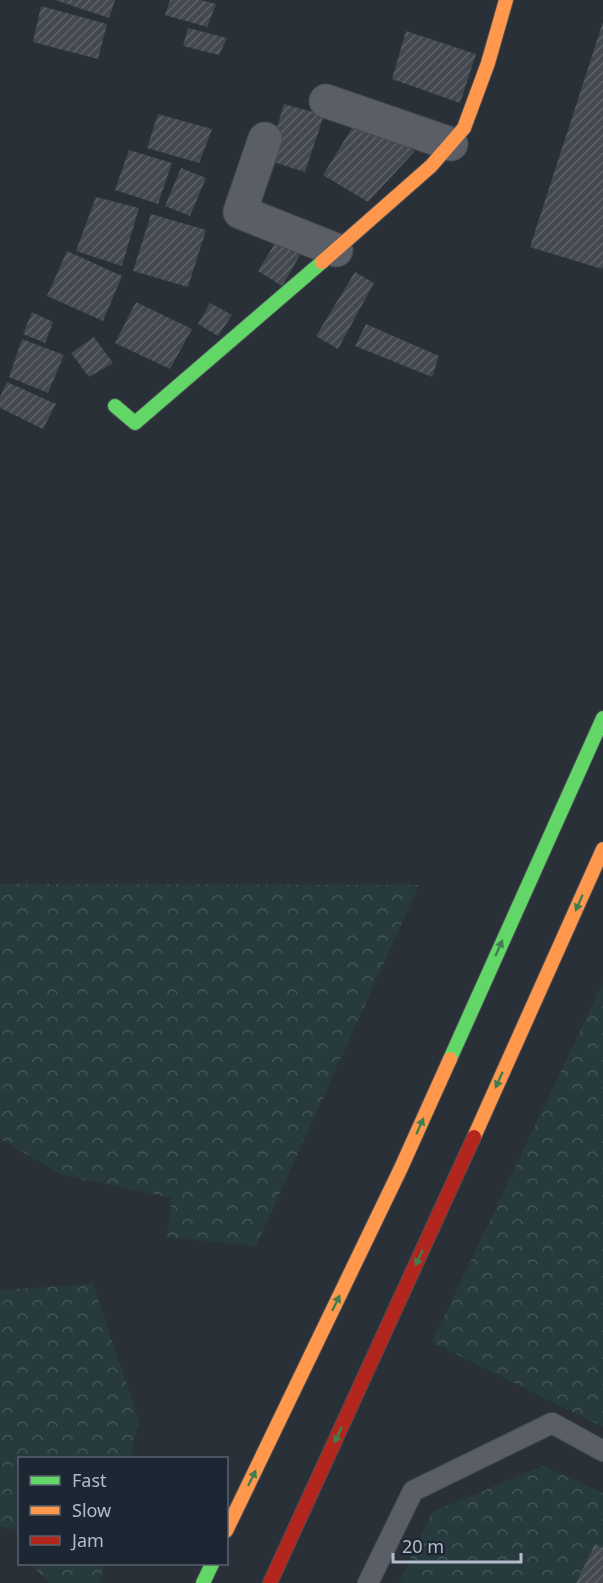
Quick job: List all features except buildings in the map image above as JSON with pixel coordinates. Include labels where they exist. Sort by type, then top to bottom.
[{"type":"main road","points":[[116,406],[135,423],[431,166],[464,128],[488,63],[507,0]]},
{"type":"main road","points":[[228,1527],[400,1170],[603,718]]},
{"type":"main road","points":[[270,1583],[449,1193],[603,849]]},
{"type":"main road","points":[[203,1583],[211,1565]]},
{"type":"street","points":[[326,101],[451,144]]},
{"type":"street","points":[[265,139],[240,212],[336,250]]},
{"type":"lane","points":[[369,1583],[413,1491],[552,1423],[603,1451]]},
{"type":"green space","points":[[0,884],[419,885],[256,1246],[167,1237],[172,1198],[62,1175],[0,1139]]},
{"type":"green space","points":[[603,983],[603,1427],[432,1342]]},
{"type":"green space","points":[[93,1284],[139,1420],[130,1457],[18,1457],[18,1530],[0,1527],[0,1290]]},
{"type":"green space","points":[[543,1466],[603,1493],[603,1583],[399,1583],[432,1512]]},
{"type":"green space","points":[[34,1565],[104,1565],[99,1583],[50,1583],[34,1568]]},
{"type":"traffic: fast","points":[[115,406],[135,423],[322,262]]},
{"type":"traffic: fast","points":[[450,1059],[603,718]]},
{"type":"traffic: fast","points":[[203,1583],[212,1565]]},
{"type":"traffic: slow","points":[[322,262],[431,166],[464,128],[488,63],[506,0]]},
{"type":"traffic: slow","points":[[474,1137],[603,849]]},
{"type":"traffic: slow","points":[[228,1527],[400,1170],[450,1059]]},
{"type":"traffic: jam","points":[[270,1583],[474,1137]]}]
